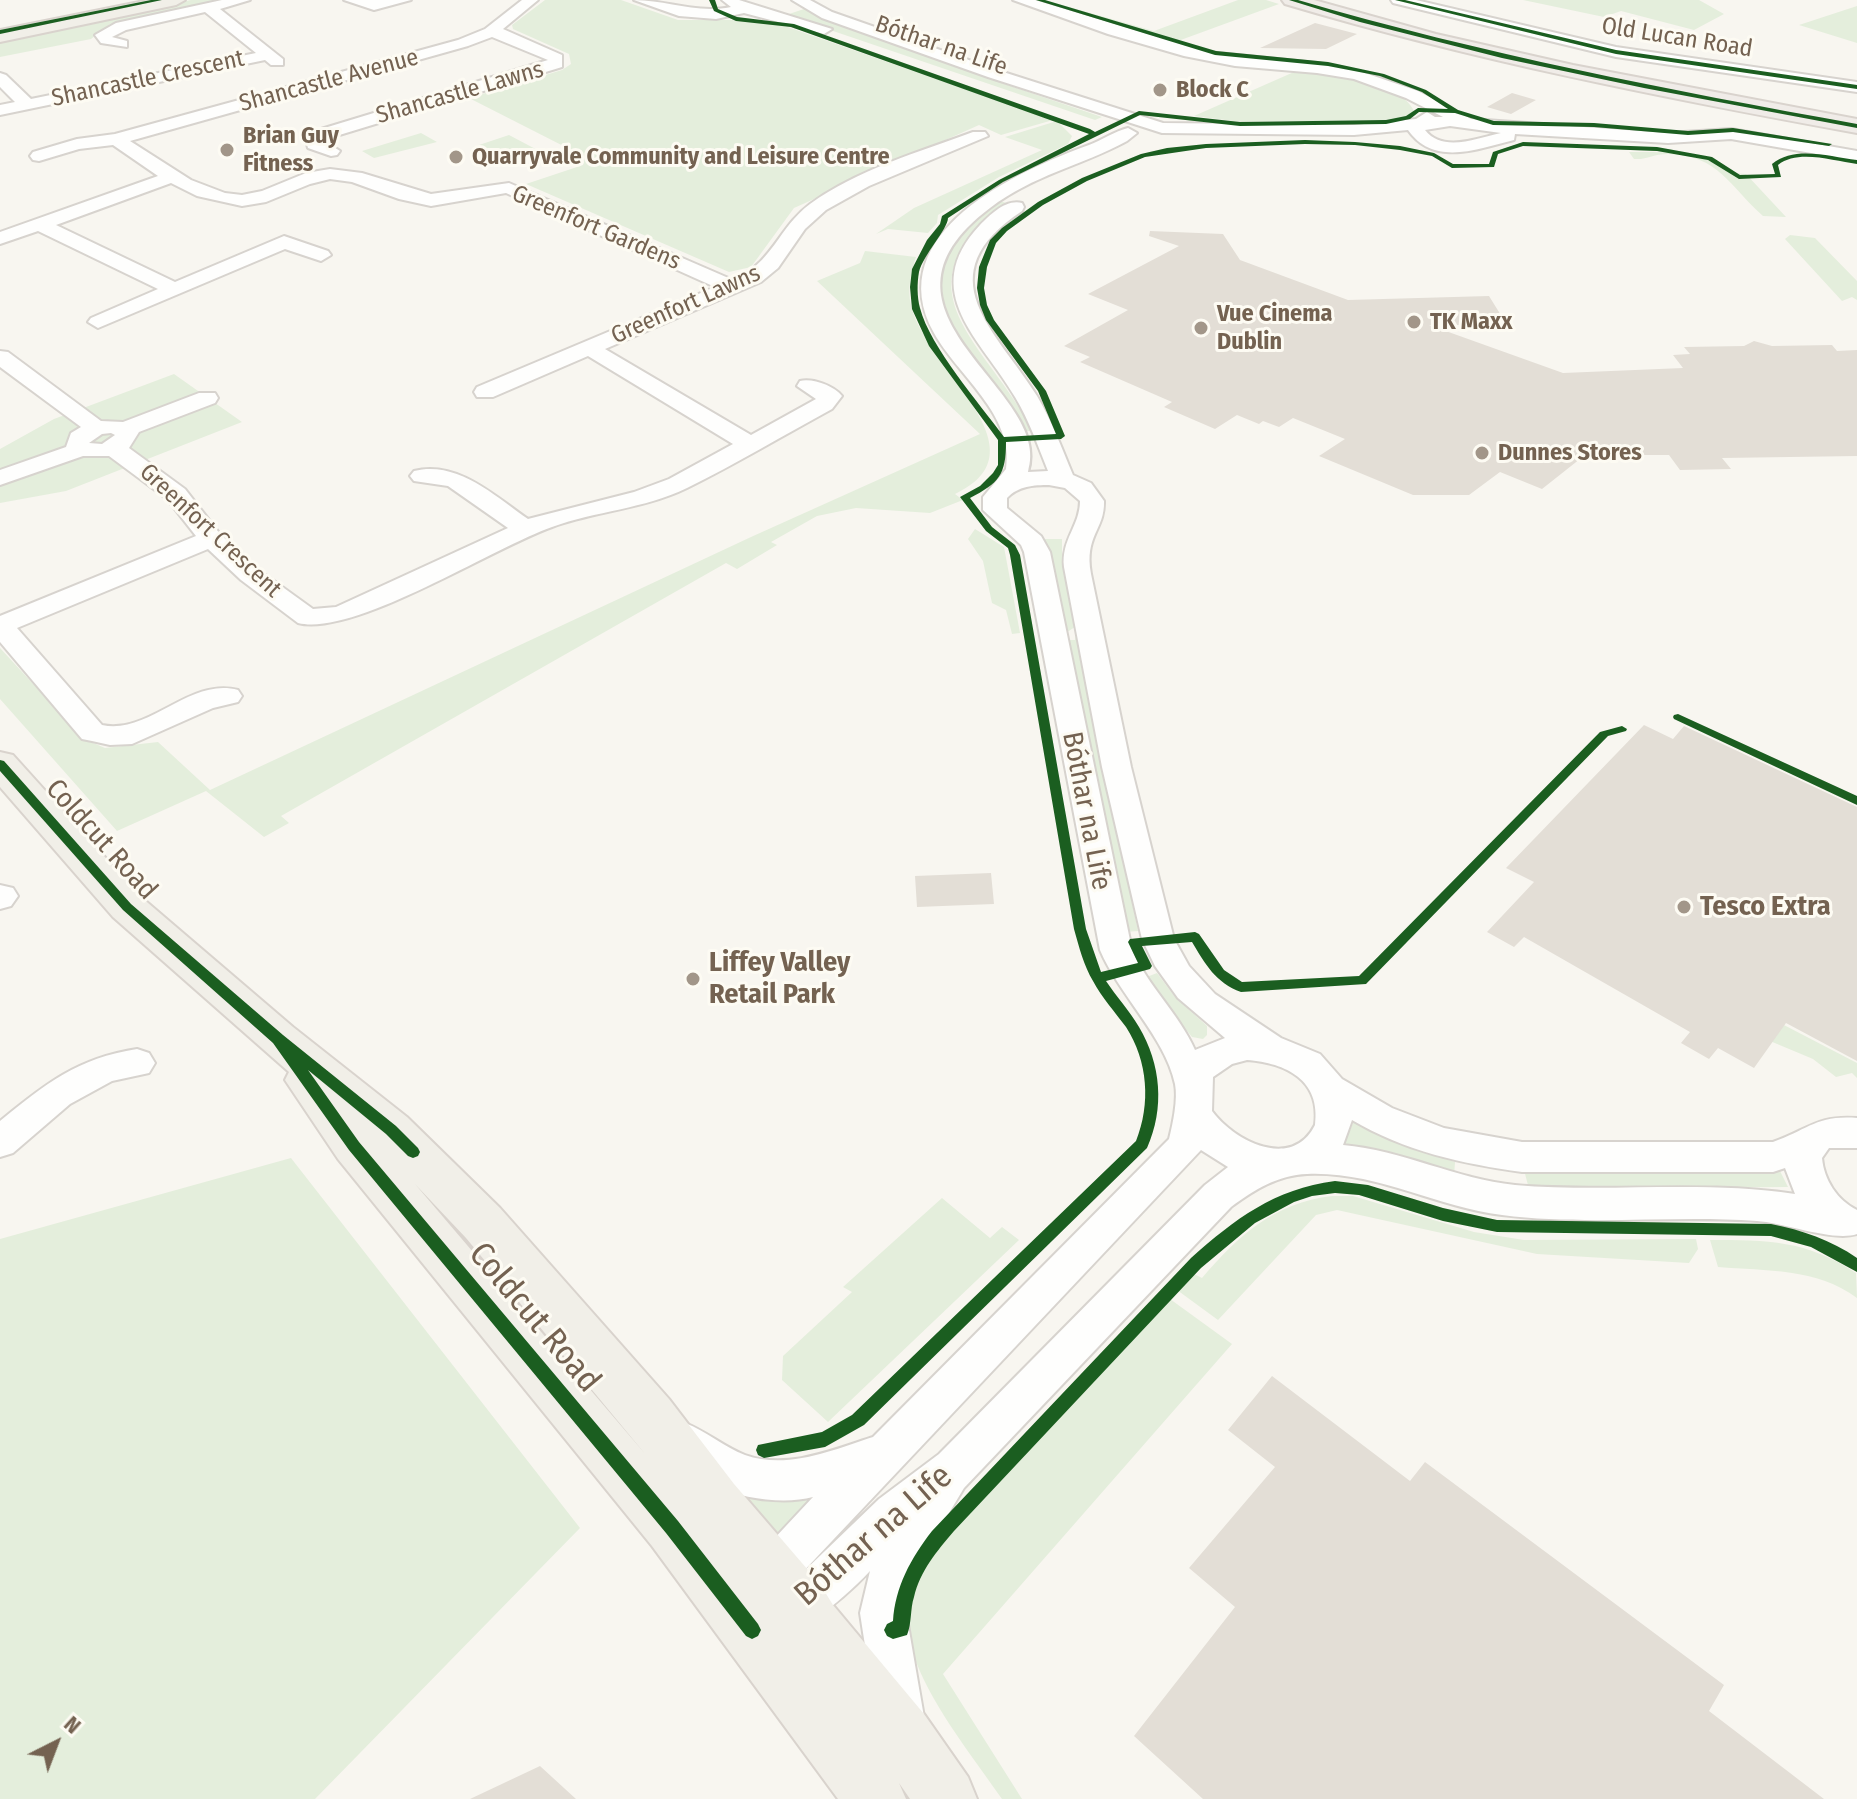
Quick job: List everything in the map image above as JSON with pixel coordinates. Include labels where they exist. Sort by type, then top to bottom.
[{"type":"highway","points":[[1292,0],[1518,60],[1857,126]]},
{"type":"highway","points":[[1335,0],[1541,52],[1857,114]]},
{"type":"main road","points":[[0,36],[176,0]]},
{"type":"main road","name":"Coldcut Road","points":[[0,764],[127,907],[278,1039],[391,1130],[483,1223],[650,1417],[715,1503],[775,1602],[875,1799]]},
{"type":"main road","name":"Coldcut Road","points":[[278,1039],[354,1146],[672,1527],[775,1602],[813,1625],[903,1735],[946,1799]]},
{"type":"street","points":[[122,44],[106,40],[103,35],[121,26],[243,0]]},
{"type":"street","points":[[351,0],[374,6],[404,0]]},
{"type":"street","name":"Shancastle Avenue","points":[[39,156],[77,144],[116,139],[426,55],[490,32],[531,0]]},
{"type":"street","points":[[641,0],[688,15],[726,14],[736,4]]},
{"type":"street","name":"Bóthar na Life","points":[[765,13],[790,9],[799,0],[827,15],[1152,133]]},
{"type":"street","points":[[1020,0],[1202,56],[1351,73],[1410,92],[1485,133],[1484,142]]},
{"type":"street","name":"Old Lucan Road","points":[[1398,0],[1616,52],[1857,87]]},
{"type":"street","name":"Bóthar na Life","points":[[736,4],[810,24],[1128,133],[1152,133]]},
{"type":"street","points":[[209,8],[308,86]]},
{"type":"street","name":"Shancastle Lawns","points":[[331,151],[312,141],[318,135],[556,64],[556,58],[490,32]]},
{"type":"street","name":"Shancastle Crescent","points":[[0,110],[267,55]]},
{"type":"street","name":"Shancastle Crescent","points":[[1,80],[28,105]]},
{"type":"street","points":[[1410,92],[1427,112],[1422,125],[1416,130],[1432,143]]},
{"type":"street","points":[[1064,481],[1026,395],[970,315],[963,291],[963,272],[977,241],[1010,210],[1152,133],[1369,129],[1450,121],[1471,126],[1668,138],[1712,144],[1756,157],[1835,152]]},
{"type":"street","points":[[1152,133],[1347,138],[1457,147],[1552,131]]},
{"type":"street","name":"Bóthar na Life","points":[[1128,133],[1018,183],[974,212],[948,239],[934,268],[933,308],[939,324],[997,404],[1017,440],[1017,475],[995,497],[995,510],[1032,541],[1042,572],[1055,655],[1116,950],[1125,971],[1169,1030],[1208,1136],[1237,1156],[1261,1163],[1294,1160]]},
{"type":"street","points":[[1712,144],[1731,134],[1857,156]]},
{"type":"street","name":"Greenfort Lawns","points":[[485,392],[771,268],[804,218],[820,206],[867,182],[979,136]]},
{"type":"street","points":[[1753,138],[1767,146],[1756,157]]},
{"type":"street","points":[[116,139],[172,177]]},
{"type":"street","name":"Greenfort Gardens","points":[[172,177],[235,201],[258,199],[312,177],[329,174],[349,176],[430,200],[447,199],[488,188],[509,188],[732,287]]},
{"type":"street","points":[[0,238],[172,177]]},
{"type":"street","points":[[39,224],[175,289]]},
{"type":"street","points":[[98,322],[284,242],[321,255]]},
{"type":"street","name":"Greenfort Lawns","points":[[589,348],[750,444]]},
{"type":"street","points":[[0,357],[96,428]]},
{"type":"street","name":"Greenfort Crescent","points":[[119,438],[176,494],[211,539],[250,575],[307,617],[341,614],[544,521],[653,493],[733,456],[824,404],[831,396],[808,386]]},
{"type":"street","points":[[0,478],[81,449],[99,451],[119,438],[207,398]]},
{"type":"street","points":[[81,449],[77,446],[79,438],[96,428],[113,426],[119,438]]},
{"type":"street","points":[[422,476],[455,480],[526,529]]},
{"type":"street","points":[[1005,487],[1032,478],[1064,481],[1082,489],[1091,498],[1093,508],[1087,519],[1075,527],[1056,531],[1016,527]]},
{"type":"street","name":"Bóthar na Life","points":[[775,1602],[832,1579],[895,1514],[954,1469],[1218,1196],[1248,1174],[1319,1149],[1330,1137],[1336,1122],[1336,1106],[1331,1090],[1320,1075],[1306,1062],[1268,1047],[1235,1028],[1194,997],[1166,959],[1158,939],[1088,630],[1076,560],[1076,544],[1087,519]]},
{"type":"street","points":[[211,539],[1,626],[92,732],[132,735],[206,700],[228,696]]},
{"type":"street","name":"Bóthar na Life","points":[[775,1602],[883,1454],[1185,1146],[1192,1127],[1192,1096],[1198,1071],[1210,1058],[1227,1050],[1247,1046],[1268,1047]]},
{"type":"street","points":[[0,1142],[57,1094],[105,1068],[137,1063]]},
{"type":"street","points":[[1331,1090],[1379,1118],[1441,1142],[1522,1157],[1773,1157],[1806,1146]]},
{"type":"street","points":[[1850,1224],[1825,1208],[1811,1192],[1802,1167],[1810,1140],[1831,1132],[1857,1133]]},
{"type":"street","points":[[1294,1160],[1363,1162],[1463,1193],[1518,1201],[1751,1203],[1809,1211],[1850,1224]]},
{"type":"street","points":[[650,1417],[715,1465],[759,1480],[790,1484],[883,1454]]},
{"type":"street","points":[[903,1735],[889,1664],[884,1608],[896,1559],[954,1469]]},
{"type":"green space","points":[[191,0],[220,0],[110,24],[91,39],[0,57],[0,40]]},
{"type":"green space","points":[[545,0],[621,0],[678,20],[752,20],[782,25],[1053,120],[1001,135],[979,125],[794,208],[751,267],[729,272],[526,184],[583,165],[585,157],[469,98],[562,70],[571,64],[569,54],[513,29],[512,25]]},
{"type":"green space","points":[[1044,0],[1154,31],[1238,0],[1266,0],[1279,4],[1178,41]]},
{"type":"green space","points":[[1523,0],[1699,0],[1724,14],[1694,30],[1621,11],[1604,17]]},
{"type":"green space","points":[[1857,6],[1857,43],[1799,25]]},
{"type":"green space","points":[[804,9],[947,59],[987,78],[1102,117],[1095,120],[786,15]]},
{"type":"green space","points":[[1294,72],[1341,77],[1378,86],[1407,101],[1414,111],[1403,118],[1386,120],[1241,122],[1194,116]]},
{"type":"green space","points":[[1057,121],[1072,136],[1068,144],[999,177],[938,215],[937,223],[928,233],[888,229],[876,234],[914,208],[1042,150],[1005,137]]},
{"type":"green space","points":[[421,133],[437,142],[374,158],[362,151]]},
{"type":"green space","points":[[509,135],[545,154],[509,165],[473,147]]},
{"type":"green space","points":[[1629,152],[1691,155],[1746,174],[1786,217],[1763,216],[1722,174],[1700,160],[1668,154],[1634,159]]},
{"type":"green space","points":[[999,201],[1007,203],[973,234],[955,263],[952,290],[959,316],[974,343],[1033,431],[1023,431],[953,331],[941,290],[942,273],[956,242]]},
{"type":"green space","points":[[1790,235],[1815,238],[1857,281],[1857,300],[1852,297],[1842,301],[1785,239]]},
{"type":"green space","points":[[865,251],[916,257],[909,293],[911,305],[921,329],[974,406],[986,431],[990,455],[981,476],[955,494],[963,500],[930,513],[856,508],[817,516],[771,542],[777,545],[737,569],[726,563],[281,816],[289,823],[264,837],[206,791],[117,831],[0,699],[0,648],[84,739],[105,748],[158,742],[210,790],[751,537],[980,434],[817,281],[860,263]]},
{"type":"green space","points":[[174,374],[242,422],[66,491],[0,503],[0,449],[54,419]]},
{"type":"green space","points":[[975,529],[1004,547],[1020,633],[1012,634],[1006,610],[992,603],[983,561],[968,539]]},
{"type":"green space","points":[[1040,539],[1062,539],[1062,560],[1075,627],[1064,634]]},
{"type":"green space","points":[[1076,633],[1138,931],[1125,932],[1065,640],[1075,640]]},
{"type":"green space","points":[[1157,973],[1175,997],[1207,1026],[1207,1035],[1203,1039],[1192,1037],[1144,978]]},
{"type":"green space","points":[[1782,1024],[1857,1063],[1857,1078],[1852,1073],[1836,1077],[1813,1059],[1770,1041]]},
{"type":"green space","points":[[1354,1121],[1408,1147],[1455,1162],[1454,1177],[1343,1146]]},
{"type":"green space","points":[[291,1158],[580,1528],[315,1799],[0,1799],[0,1239]]},
{"type":"green space","points":[[1779,1169],[1788,1187],[1529,1189],[1524,1170]]},
{"type":"green space","points":[[1353,1196],[1474,1232],[1524,1240],[1696,1239],[1698,1249],[1689,1263],[1537,1254],[1337,1210],[1316,1215],[1218,1320],[1177,1290],[1192,1273],[1202,1278],[1244,1235],[1275,1214],[1311,1200]]},
{"type":"green space","points":[[942,1198],[990,1238],[1002,1227],[1019,1240],[828,1422],[782,1380],[783,1356],[852,1292],[843,1287]]},
{"type":"green space","points":[[1710,1240],[1786,1244],[1820,1254],[1856,1273],[1857,1298],[1842,1288],[1808,1276],[1718,1267]]},
{"type":"green space","points":[[1170,1299],[1232,1344],[943,1674],[1022,1799],[1002,1799],[941,1711],[916,1661],[909,1637],[908,1615],[914,1590],[932,1551]]},
{"type":"green space","points":[[723,1489],[831,1493],[770,1548]]},
{"type":"building","points":[[1315,23],[1357,34],[1326,49],[1260,48]]},
{"type":"building","points":[[1512,93],[1536,100],[1511,114],[1487,107]]},
{"type":"building","points":[[1150,231],[1223,234],[1240,260],[1348,300],[1489,296],[1507,325],[1429,325],[1563,373],[1683,368],[1673,355],[1690,354],[1684,347],[1744,346],[1754,341],[1772,346],[1832,345],[1837,351],[1857,350],[1857,456],[1722,458],[1731,469],[1680,470],[1669,455],[1585,455],[1542,489],[1500,472],[1469,495],[1413,495],[1319,456],[1345,439],[1293,418],[1279,427],[1263,421],[1259,424],[1237,415],[1215,429],[1164,407],[1172,402],[1080,362],[1090,357],[1064,346],[1128,310],[1088,294],[1179,246],[1149,236]]},
{"type":"building","name":"Tesco Extra","points":[[1644,725],[1673,739],[1684,726],[1857,807],[1857,1061],[1786,1023],[1754,1068],[1718,1048],[1709,1059],[1681,1043],[1690,1032],[1524,937],[1514,947],[1487,932],[1534,882],[1506,868]]},
{"type":"building","points":[[991,873],[994,904],[917,907],[915,876]]},
{"type":"building","points":[[1272,1376],[1410,1481],[1425,1462],[1724,1685],[1709,1711],[1824,1799],[1203,1799],[1134,1736],[1235,1607],[1189,1568],[1275,1467],[1228,1430]]},
{"type":"building","points":[[540,1766],[576,1799],[470,1799]]},
{"type":"cycle path","points":[[0,32],[159,0]]},
{"type":"cycle path","points":[[712,0],[716,10],[736,19],[792,25],[1088,130],[1093,134],[1091,136]]},
{"type":"cycle path","points":[[1039,0],[1215,53],[1328,64],[1382,75],[1424,91],[1456,111],[1493,123],[1594,125],[1688,133],[1733,130],[1829,144]]},
{"type":"cycle path","points":[[1292,0],[1502,56],[1857,126]]},
{"type":"cycle path","points":[[1398,0],[1616,52],[1857,87]]},
{"type":"cycle path","points":[[764,1450],[825,1439],[858,1420],[1142,1144],[1152,1102],[1150,1072],[1142,1044],[1099,981],[1080,929],[1015,555],[1012,547],[989,529],[965,497],[983,488],[997,474],[1002,465],[1002,440],[933,346],[916,309],[916,269],[931,240],[944,224],[944,217],[1001,181],[1139,113],[1240,124],[1386,122],[1408,118],[1418,110],[1456,111]]},
{"type":"cycle path","points":[[1002,440],[1061,436],[1042,391],[1000,335],[984,305],[982,270],[989,248],[1004,229],[1040,203],[1085,179],[1143,155],[1253,143],[1355,143],[1434,155],[1452,166],[1492,166],[1495,153],[1523,144],[1657,149],[1710,158],[1739,177],[1779,176],[1774,165],[1783,158],[1801,155],[1857,162]]},
{"type":"cycle path","points":[[1678,717],[1857,801]]},
{"type":"cycle path","points":[[1097,978],[1146,966],[1134,942],[1195,937],[1219,973],[1241,987],[1362,981],[1604,734],[1622,729]]},
{"type":"cycle path","points":[[0,764],[127,907],[413,1152]]},
{"type":"cycle path","points":[[278,1039],[354,1146],[672,1527],[752,1630]]},
{"type":"cycle path","points":[[893,1630],[901,1629],[904,1599],[914,1573],[948,1525],[1196,1263],[1250,1219],[1290,1197],[1335,1187],[1359,1189],[1497,1226],[1771,1230],[1817,1243],[1857,1266]]},
{"type":"place","name":"Block C","points":[[1160,90]]},
{"type":"place","name":"Brian Guy Fitness","points":[[227,150]]},
{"type":"place","name":"Quarryvale Community and Leisure Centre","points":[[456,157]]},
{"type":"place","name":"TK Maxx","points":[[1414,322]]},
{"type":"place","name":"Vue Cinema Dublin","points":[[1201,328]]},
{"type":"place","name":"Dunnes Stores","points":[[1482,453]]},
{"type":"place","name":"Tesco Extra","points":[[1684,907]]},
{"type":"place","name":"Liffey Valley Retail Park","points":[[693,979]]}]
